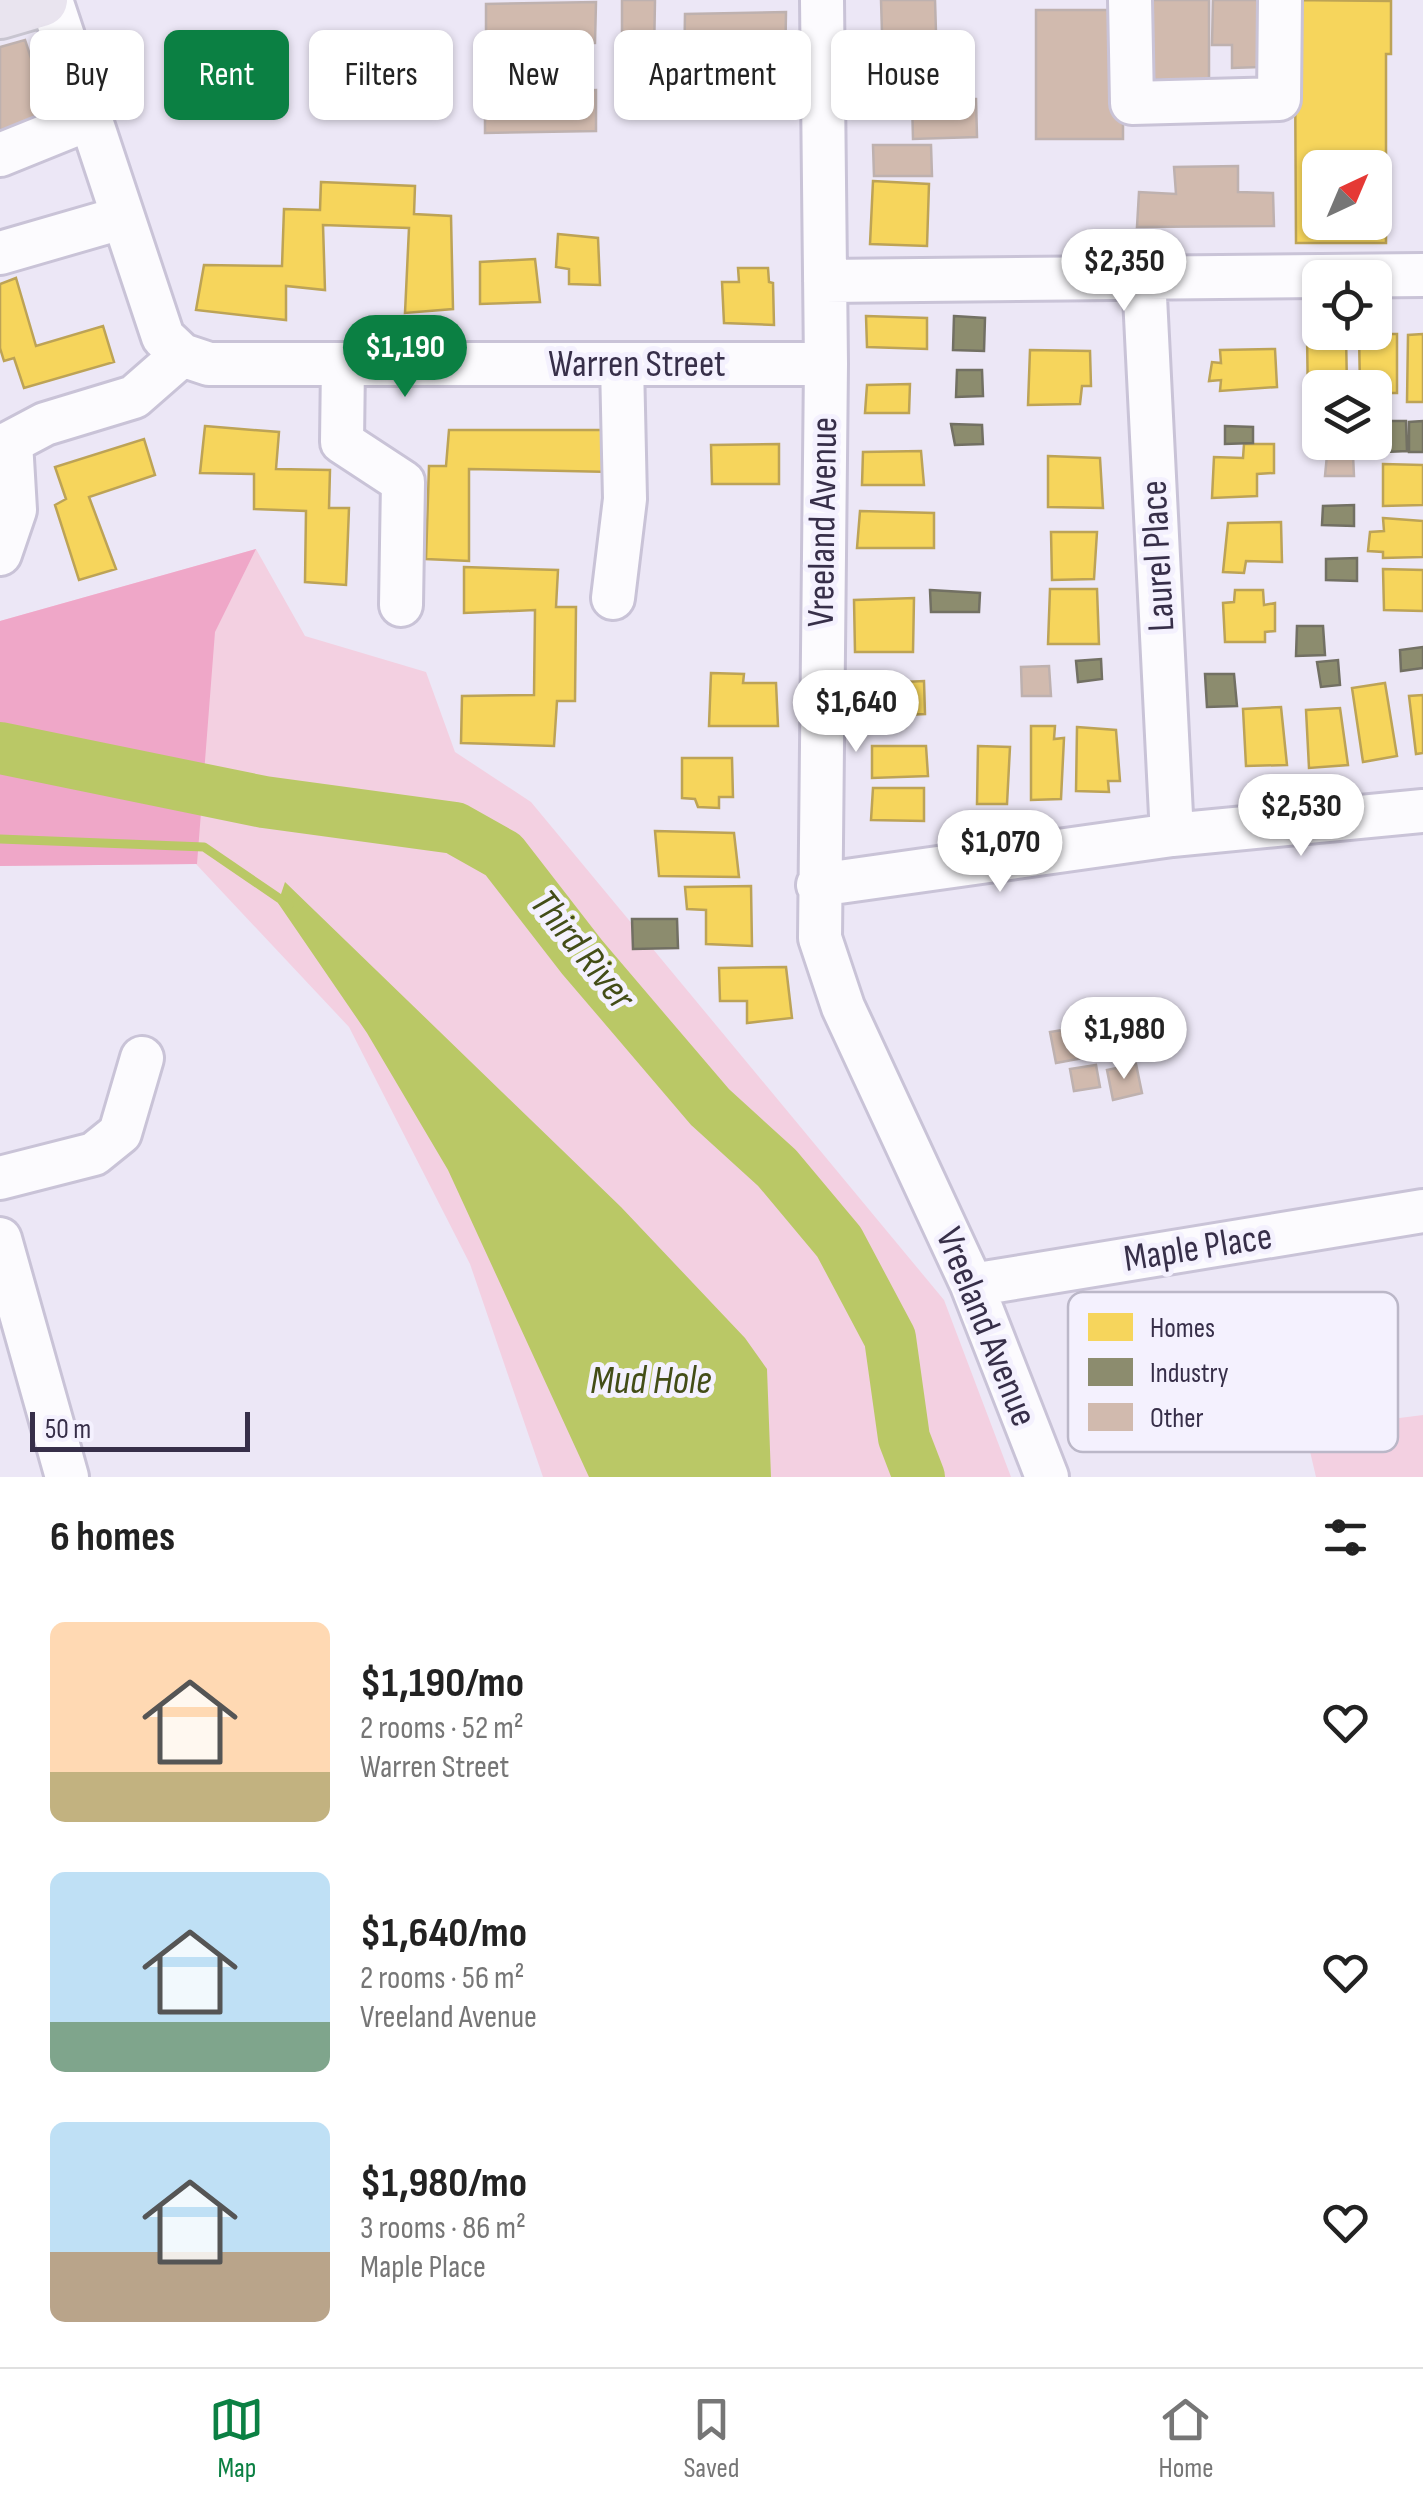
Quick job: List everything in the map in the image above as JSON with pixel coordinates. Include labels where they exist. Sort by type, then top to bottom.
[{"type":"main road","points":[[0,12],[40,0]]},
{"type":"street","points":[[50,0],[60,30]]},
{"type":"street","name":"Vreeland Avenue","points":[[822,0],[826,364],[820,938],[843,1007],[972,1284],[1047,1477]]},
{"type":"street","points":[[1130,0],[1132,103],[1279,99],[1280,0]]},
{"type":"street","points":[[0,155],[89,120],[164,337],[182,355],[134,397],[45,424],[11,442],[15,510],[0,554]]},
{"type":"street","points":[[0,253],[121,218]]},
{"type":"street","points":[[824,280],[1423,275]]},
{"type":"street","name":"Laurel Place","points":[[1144,278],[1172,834]]},
{"type":"street","name":"Warren Street","points":[[182,355],[209,364],[826,364]]},
{"type":"street","points":[[342,364],[342,442],[404,482],[401,605]]},
{"type":"street","points":[[613,598],[625,499],[622,364]]},
{"type":"street","points":[[818,884],[1172,834],[1423,810]]},
{"type":"street","points":[[0,1178],[94,1154],[120,1133],[142,1058]]},
{"type":"street","name":"Maple Place","points":[[972,1284],[1423,1211]]},
{"type":"street","points":[[0,1238],[68,1477]]},
{"type":"shaded area","points":[[256,549],[305,636],[426,672],[455,752],[531,802],[944,1300],[1011,1477],[543,1477],[470,1264],[349,1027],[196,864],[0,866],[0,621]]},
{"type":"shaded area","points":[[256,549],[215,632],[197,864],[0,866],[0,621]]},
{"type":"shaded area","points":[[1423,1415],[1423,1477],[1316,1477],[1310,1452],[1398,1452],[1398,1418]]},
{"type":"water","name":"Mud Hole","points":[[285,882],[621,1207],[745,1338],[767,1369],[771,1477],[589,1477],[448,1170],[367,1033],[278,903]]},
{"type":"building: Homes","points":[[1289,0],[1391,1],[1391,54],[1386,54],[1386,150],[1302,150],[1302,240],[1386,243],[1296,243],[1295,56]]},
{"type":"building: Homes","points":[[873,181],[929,184],[927,246],[870,244]]},
{"type":"building: Homes","points":[[321,182],[415,186],[414,214],[451,216],[453,309],[405,313],[409,228],[323,225],[325,290],[286,286],[286,320],[196,310],[204,265],[282,266],[284,209],[320,210]]},
{"type":"building: Homes","points":[[558,234],[598,238],[600,285],[569,284],[569,269],[556,267]]},
{"type":"building: Homes","points":[[535,259],[540,302],[480,304],[480,262]]},
{"type":"building: Homes","points":[[738,268],[768,268],[769,282],[773,283],[774,325],[724,323],[722,282],[739,282]]},
{"type":"building: Homes","points":[[16,278],[36,346],[103,326],[114,362],[24,388],[14,358],[4,361],[0,348],[0,284]]},
{"type":"building: Homes","points":[[866,316],[927,318],[927,349],[867,347]]},
{"type":"building: Homes","points":[[1392,334],[1397,334],[1397,393],[1392,393],[1392,370],[1360,370],[1359,350],[1392,350]]},
{"type":"building: Homes","points":[[1423,334],[1423,402],[1407,402],[1408,335]]},
{"type":"building: Homes","points":[[1275,349],[1277,387],[1220,391],[1221,380],[1209,381],[1212,362],[1221,363],[1220,350]]},
{"type":"building: Homes","points":[[1030,350],[1090,351],[1091,386],[1082,386],[1080,404],[1028,405]]},
{"type":"building: Homes","points":[[1307,350],[1346,350],[1347,370],[1308,370]]},
{"type":"building: Homes","points":[[910,384],[909,413],[865,413],[867,385]]},
{"type":"building: Homes","points":[[205,426],[279,432],[276,469],[330,470],[329,508],[349,508],[346,585],[305,582],[306,511],[254,509],[254,474],[200,473]]},
{"type":"building: Homes","points":[[449,430],[611,430],[612,472],[469,469],[469,561],[426,559],[429,466],[446,466]]},
{"type":"building: Homes","points":[[144,439],[155,475],[89,497],[116,569],[79,580],[55,505],[66,499],[55,467]]},
{"type":"building: Homes","points":[[779,444],[779,484],[712,484],[711,445]]},
{"type":"building: Homes","points":[[1244,444],[1274,444],[1274,473],[1257,474],[1257,496],[1212,498],[1214,457],[1243,458]]},
{"type":"building: Homes","points":[[921,451],[924,485],[862,485],[863,452]]},
{"type":"building: Homes","points":[[1048,456],[1100,458],[1103,508],[1048,507]]},
{"type":"building: Homes","points":[[1383,464],[1423,465],[1423,505],[1383,506]]},
{"type":"building: Homes","points":[[860,511],[934,513],[934,548],[857,548]]},
{"type":"building: Homes","points":[[1383,518],[1423,521],[1423,557],[1383,558],[1383,552],[1368,551],[1370,532],[1384,531]]},
{"type":"building: Homes","points":[[1281,522],[1282,562],[1246,561],[1244,573],[1223,572],[1228,523]]},
{"type":"building: Homes","points":[[1051,532],[1097,532],[1094,579],[1052,580]]},
{"type":"building: Homes","points":[[464,567],[558,570],[556,607],[576,607],[575,701],[557,701],[554,746],[461,743],[462,696],[534,695],[535,610],[464,613]]},
{"type":"building: Homes","points":[[1383,569],[1423,570],[1423,611],[1384,610]]},
{"type":"building: Homes","points":[[1050,589],[1097,589],[1099,644],[1048,644]]},
{"type":"building: Homes","points":[[1235,590],[1263,590],[1264,605],[1275,603],[1275,631],[1265,632],[1265,642],[1225,642],[1223,603],[1234,602]]},
{"type":"building: Homes","points":[[914,598],[913,652],[855,652],[854,600]]},
{"type":"building: Homes","points":[[711,673],[744,674],[743,683],[776,683],[778,726],[709,726]]},
{"type":"building: Homes","points":[[924,681],[925,714],[905,715],[905,727],[879,726],[880,683]]},
{"type":"building: Homes","points":[[1385,683],[1397,756],[1363,762],[1352,688]]},
{"type":"building: Homes","points":[[1423,695],[1423,753],[1416,754],[1409,696]]},
{"type":"building: Homes","points":[[1281,707],[1287,765],[1246,766],[1243,709]]},
{"type":"building: Homes","points":[[1340,708],[1348,765],[1309,768],[1306,710]]},
{"type":"building: Homes","points":[[1031,726],[1055,726],[1054,739],[1064,738],[1061,799],[1031,800]]},
{"type":"building: Homes","points":[[1077,727],[1116,730],[1120,781],[1108,781],[1109,792],[1076,791]]},
{"type":"building: Homes","points":[[872,746],[926,746],[928,776],[872,778]]},
{"type":"building: Homes","points":[[978,746],[1010,747],[1007,804],[977,804]]},
{"type":"building: Homes","points":[[682,758],[732,758],[733,797],[719,797],[719,808],[698,807],[695,799],[682,798]]},
{"type":"building: Homes","points":[[873,788],[924,788],[924,821],[871,820]]},
{"type":"building: Homes","points":[[655,831],[734,833],[739,877],[659,876]]},
{"type":"building: Homes","points":[[751,886],[752,946],[706,944],[706,910],[687,909],[685,887]]},
{"type":"building: Homes","points":[[786,967],[792,1018],[747,1023],[747,1001],[720,1001],[719,968]]},
{"type":"building: Industry","points":[[954,316],[985,318],[984,351],[953,350]]},
{"type":"building: Industry","points":[[957,370],[982,370],[983,396],[956,397]]},
{"type":"building: Industry","points":[[1392,421],[1406,421],[1407,451],[1392,452]]},
{"type":"building: Industry","points":[[1423,421],[1423,452],[1409,452],[1409,422]]},
{"type":"building: Industry","points":[[951,424],[982,425],[983,444],[955,445]]},
{"type":"building: Industry","points":[[1225,426],[1253,427],[1253,443],[1225,444]]},
{"type":"building: Industry","points":[[1354,505],[1354,526],[1322,525],[1323,506]]},
{"type":"building: Industry","points":[[1357,558],[1357,581],[1326,580],[1326,559]]},
{"type":"building: Industry","points":[[930,590],[980,593],[979,612],[931,612]]},
{"type":"building: Industry","points":[[1297,626],[1323,626],[1325,655],[1296,656]]},
{"type":"building: Industry","points":[[1423,647],[1423,668],[1401,671],[1400,650]]},
{"type":"building: Industry","points":[[1101,659],[1102,679],[1078,682],[1076,661]]},
{"type":"building: Industry","points":[[1338,660],[1340,685],[1321,687],[1317,662]]},
{"type":"building: Industry","points":[[1205,674],[1234,674],[1237,706],[1207,707]]},
{"type":"building: Industry","points":[[632,919],[677,919],[678,948],[633,949]]},
{"type":"building: Other","points":[[622,0],[655,0],[654,30],[622,30]]},
{"type":"building: Other","points":[[881,0],[935,0],[936,30],[882,30]]},
{"type":"building: Other","points":[[1139,0],[1209,0],[1209,80],[1138,79]]},
{"type":"building: Other","points":[[1213,0],[1276,0],[1260,67],[1232,68],[1232,45],[1212,45]]},
{"type":"building: Other","points":[[596,2],[595,43],[594,30],[486,30],[486,4]]},
{"type":"building: Other","points":[[1036,10],[1123,10],[1123,139],[1036,139]]},
{"type":"building: Other","points":[[786,12],[786,30],[685,30],[685,14]]},
{"type":"building: Other","points":[[25,40],[30,55],[30,120],[33,120],[0,130],[0,47]]},
{"type":"building: Other","points":[[596,90],[596,131],[485,133],[485,120],[594,120]]},
{"type":"building: Other","points":[[975,99],[977,137],[913,139],[913,120],[975,120]]},
{"type":"building: Other","points":[[873,145],[931,145],[932,176],[874,176]]},
{"type":"building: Other","points":[[1238,166],[1238,192],[1273,193],[1274,226],[1137,227],[1139,192],[1176,194],[1174,167]]},
{"type":"building: Other","points":[[1327,460],[1353,460],[1354,476],[1325,476]]},
{"type":"building: Other","points":[[1049,666],[1051,696],[1022,696],[1021,667]]},
{"type":"building: Other","points":[[1094,1025],[1099,1055],[1056,1063],[1050,1032]]},
{"type":"building: Other","points":[[1136,1064],[1142,1093],[1113,1100],[1107,1070]]},
{"type":"building: Other","points":[[1096,1065],[1100,1087],[1074,1091],[1070,1069]]},
{"type":"waterway","name":"Third River","points":[[0,748],[264,802],[455,828],[503,855],[582,957],[710,1107],[777,1168],[839,1242],[890,1338],[904,1438],[919,1477]]},
{"type":"waterway","points":[[0,839],[204,847],[289,905]]}]
